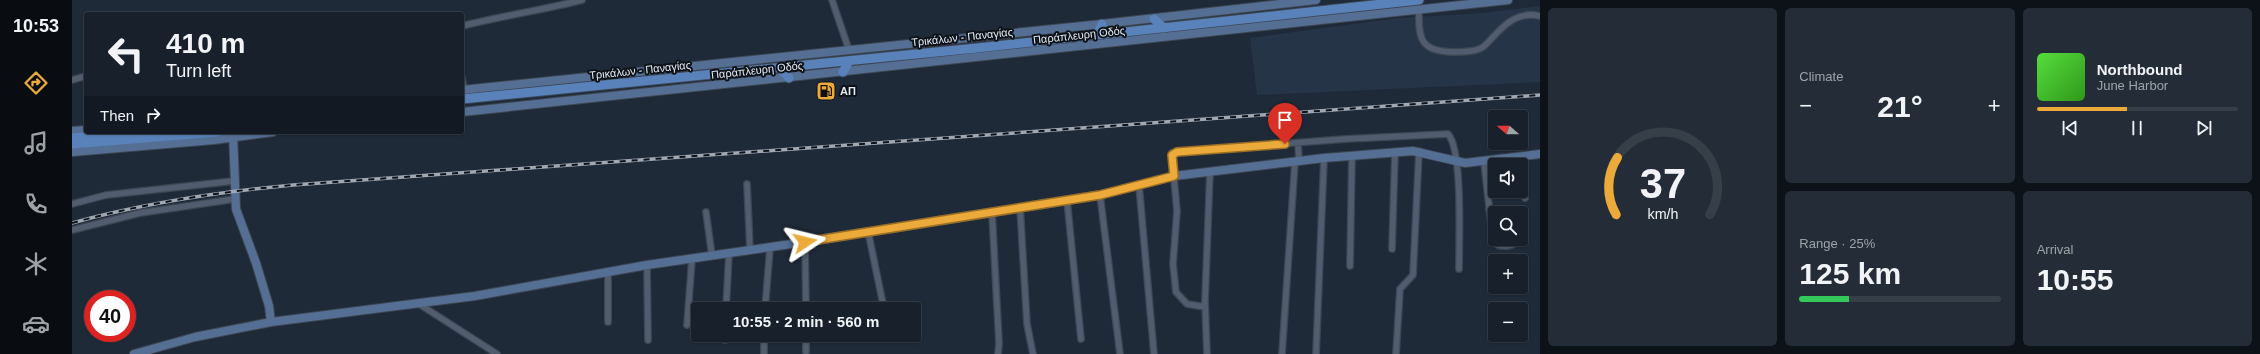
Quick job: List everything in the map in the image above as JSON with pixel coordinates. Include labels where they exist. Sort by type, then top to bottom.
[{"type":"main road","name":"Τρικάλων - Παναγίας","points":[[464,104],[508,95],[1164,28],[1419,5]]},
{"type":"main road","points":[[1154,19],[1164,28]]},
{"type":"main road","points":[[1097,35],[1102,24]]},
{"type":"main road","points":[[843,72],[849,61]]},
{"type":"main road","points":[[780,68],[789,78]]},
{"type":"main road","name":"Τρικάλων - Παναγίας","points":[[464,93],[508,95]]},
{"type":"main road","points":[[72,138],[117,134]]},
{"type":"main road","points":[[72,144],[193,134]]},
{"type":"street","points":[[464,26],[582,0]]},
{"type":"street","points":[[832,0],[849,50]]},
{"type":"street","name":"Παράπλευρη Οδός","points":[[464,93],[849,50],[1154,19],[1316,0]]},
{"type":"street","name":"Παράπλευρη Οδός","points":[[464,112],[843,72],[1419,5],[1508,0]]},
{"type":"street","points":[[1419,5],[1418,31],[1422,40],[1427,46],[1446,52],[1478,50],[1514,18],[1524,14],[1540,16]]},
{"type":"street","points":[[72,80],[84,77]]},
{"type":"street","points":[[72,131],[84,130]]},
{"type":"street","points":[[1206,307],[1187,304],[1176,292],[1173,264],[1177,211],[1172,157],[1174,152],[1446,133],[1450,137],[1457,162],[1459,269]]},
{"type":"street","points":[[72,152],[233,134],[236,209],[269,306],[271,322]]},
{"type":"street","points":[[1282,354],[1298,143]]},
{"type":"street","points":[[1396,354],[1400,289],[1402,284],[1410,280],[1413,275],[1419,151]]},
{"type":"street","points":[[134,354],[195,337],[271,322],[419,304],[647,265],[770,248],[868,231],[1100,195],[1174,176],[1324,158],[1395,152],[1419,151],[1457,162],[1488,162]]},
{"type":"street","points":[[1392,249],[1395,152]]},
{"type":"street","points":[[1526,158],[1540,154]]},
{"type":"street","points":[[1350,266],[1352,155]]},
{"type":"street","points":[[1316,354],[1324,158]]},
{"type":"street","points":[[1484,162],[1489,206]]},
{"type":"street","points":[[1207,354],[1206,307],[1210,171]]},
{"type":"street","points":[[72,204],[101,196],[234,181]]},
{"type":"street","points":[[748,184],[750,250]]},
{"type":"street","points":[[1139,185],[1154,354]]},
{"type":"street","points":[[1100,195],[1120,354]]},
{"type":"street","points":[[72,230],[134,214],[235,199]]},
{"type":"street","points":[[1067,200],[1081,339]]},
{"type":"street","points":[[1020,207],[1027,324],[1033,354]]},
{"type":"street","points":[[706,212],[712,256]]},
{"type":"street","points":[[992,212],[999,343],[998,354]]},
{"type":"street","points":[[868,231],[883,302]]},
{"type":"street","points":[[805,242],[806,302]]},
{"type":"street","points":[[766,302],[770,248]]},
{"type":"street","points":[[726,302],[729,253]]},
{"type":"street","points":[[688,325],[692,259]]},
{"type":"street","points":[[647,265],[648,340]]},
{"type":"street","points":[[608,272],[608,322]]},
{"type":"street","points":[[419,304],[496,354]]},
{"type":"street","points":[[764,342],[764,354]]},
{"type":"street","points":[[806,342],[806,352]]},
{"type":"shaded area","points":[[1540,6],[1540,82],[1257,95],[1250,38],[1398,18],[1483,13]]},
{"type":"railway","points":[[72,223],[182,199],[293,185],[1540,95]]},
{"type":"place","name":"ΑΠ","points":[[826,91]]},
{"type":"route","points":[[805,242],[1114,192],[1174,176],[1172,153],[1285,144]]}]
